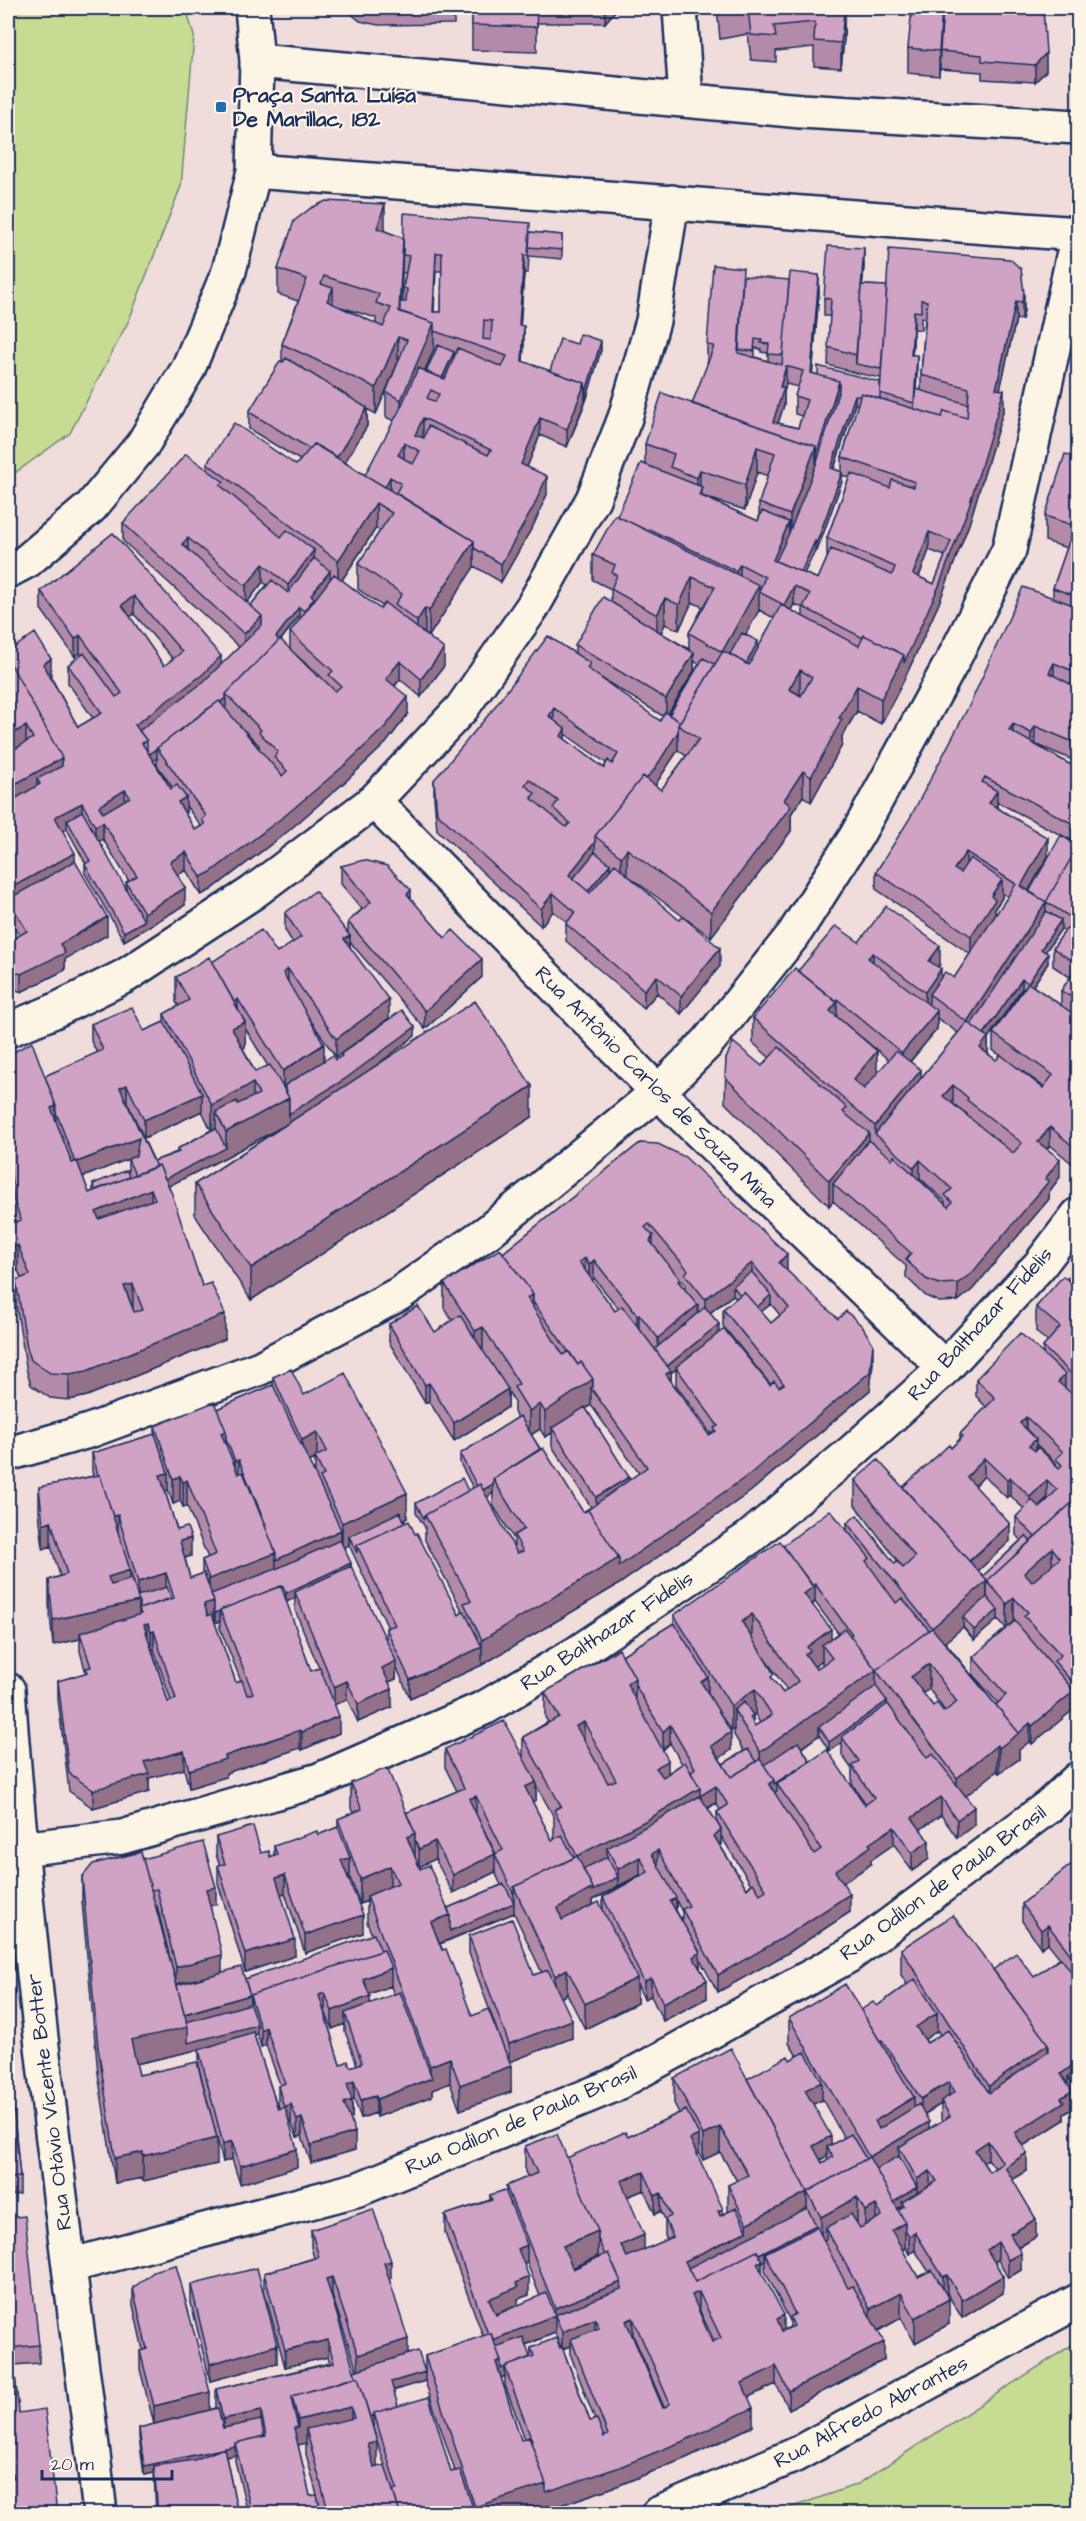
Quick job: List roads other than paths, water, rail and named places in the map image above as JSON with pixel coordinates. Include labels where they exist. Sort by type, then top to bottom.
[{"type":"street","points":[[8,571],[27,561],[91,507],[143,444],[188,369],[229,271],[254,171],[257,61],[252,8]]},
{"type":"street","points":[[680,8],[686,100]]},
{"type":"street","points":[[257,61],[801,111],[1078,127]]},
{"type":"street","points":[[8,1454],[89,1431],[260,1368],[399,1294],[489,1231],[658,1092],[707,1043],[794,934],[857,836],[953,660],[1009,550],[1078,234],[254,171]]},
{"type":"street","points":[[8,1030],[52,1012],[125,976],[252,894],[374,801],[462,708],[533,606],[593,499],[626,418],[654,321],[672,202]]},
{"type":"street","name":"Rua Antônio Carlos de Souza Mina","points":[[374,801],[658,1092],[945,1368]]},
{"type":"street","name":"Rua Balthazar Fidelis","points":[[20,1849],[122,1837],[319,1780],[486,1707],[577,1653],[750,1538],[853,1451],[945,1368],[1039,1266],[1078,1215]]},
{"type":"street","name":"Rua Otávio Vicente Botter","points":[[8,1690],[20,1849],[69,2266],[92,2431],[100,2514]]},
{"type":"street","name":"Rua Odilon de Paula Brasil","points":[[69,2266],[359,2188],[612,2086],[848,1956],[1049,1806],[1078,1779]]},
{"type":"street","name":"Rua Alfredo Abrantes","points":[[658,2514],[795,2455],[1078,2301]]},
{"type":"place","name":"Praça Santa. Luísa De Marillac, 182","points":[[221,107]]}]
